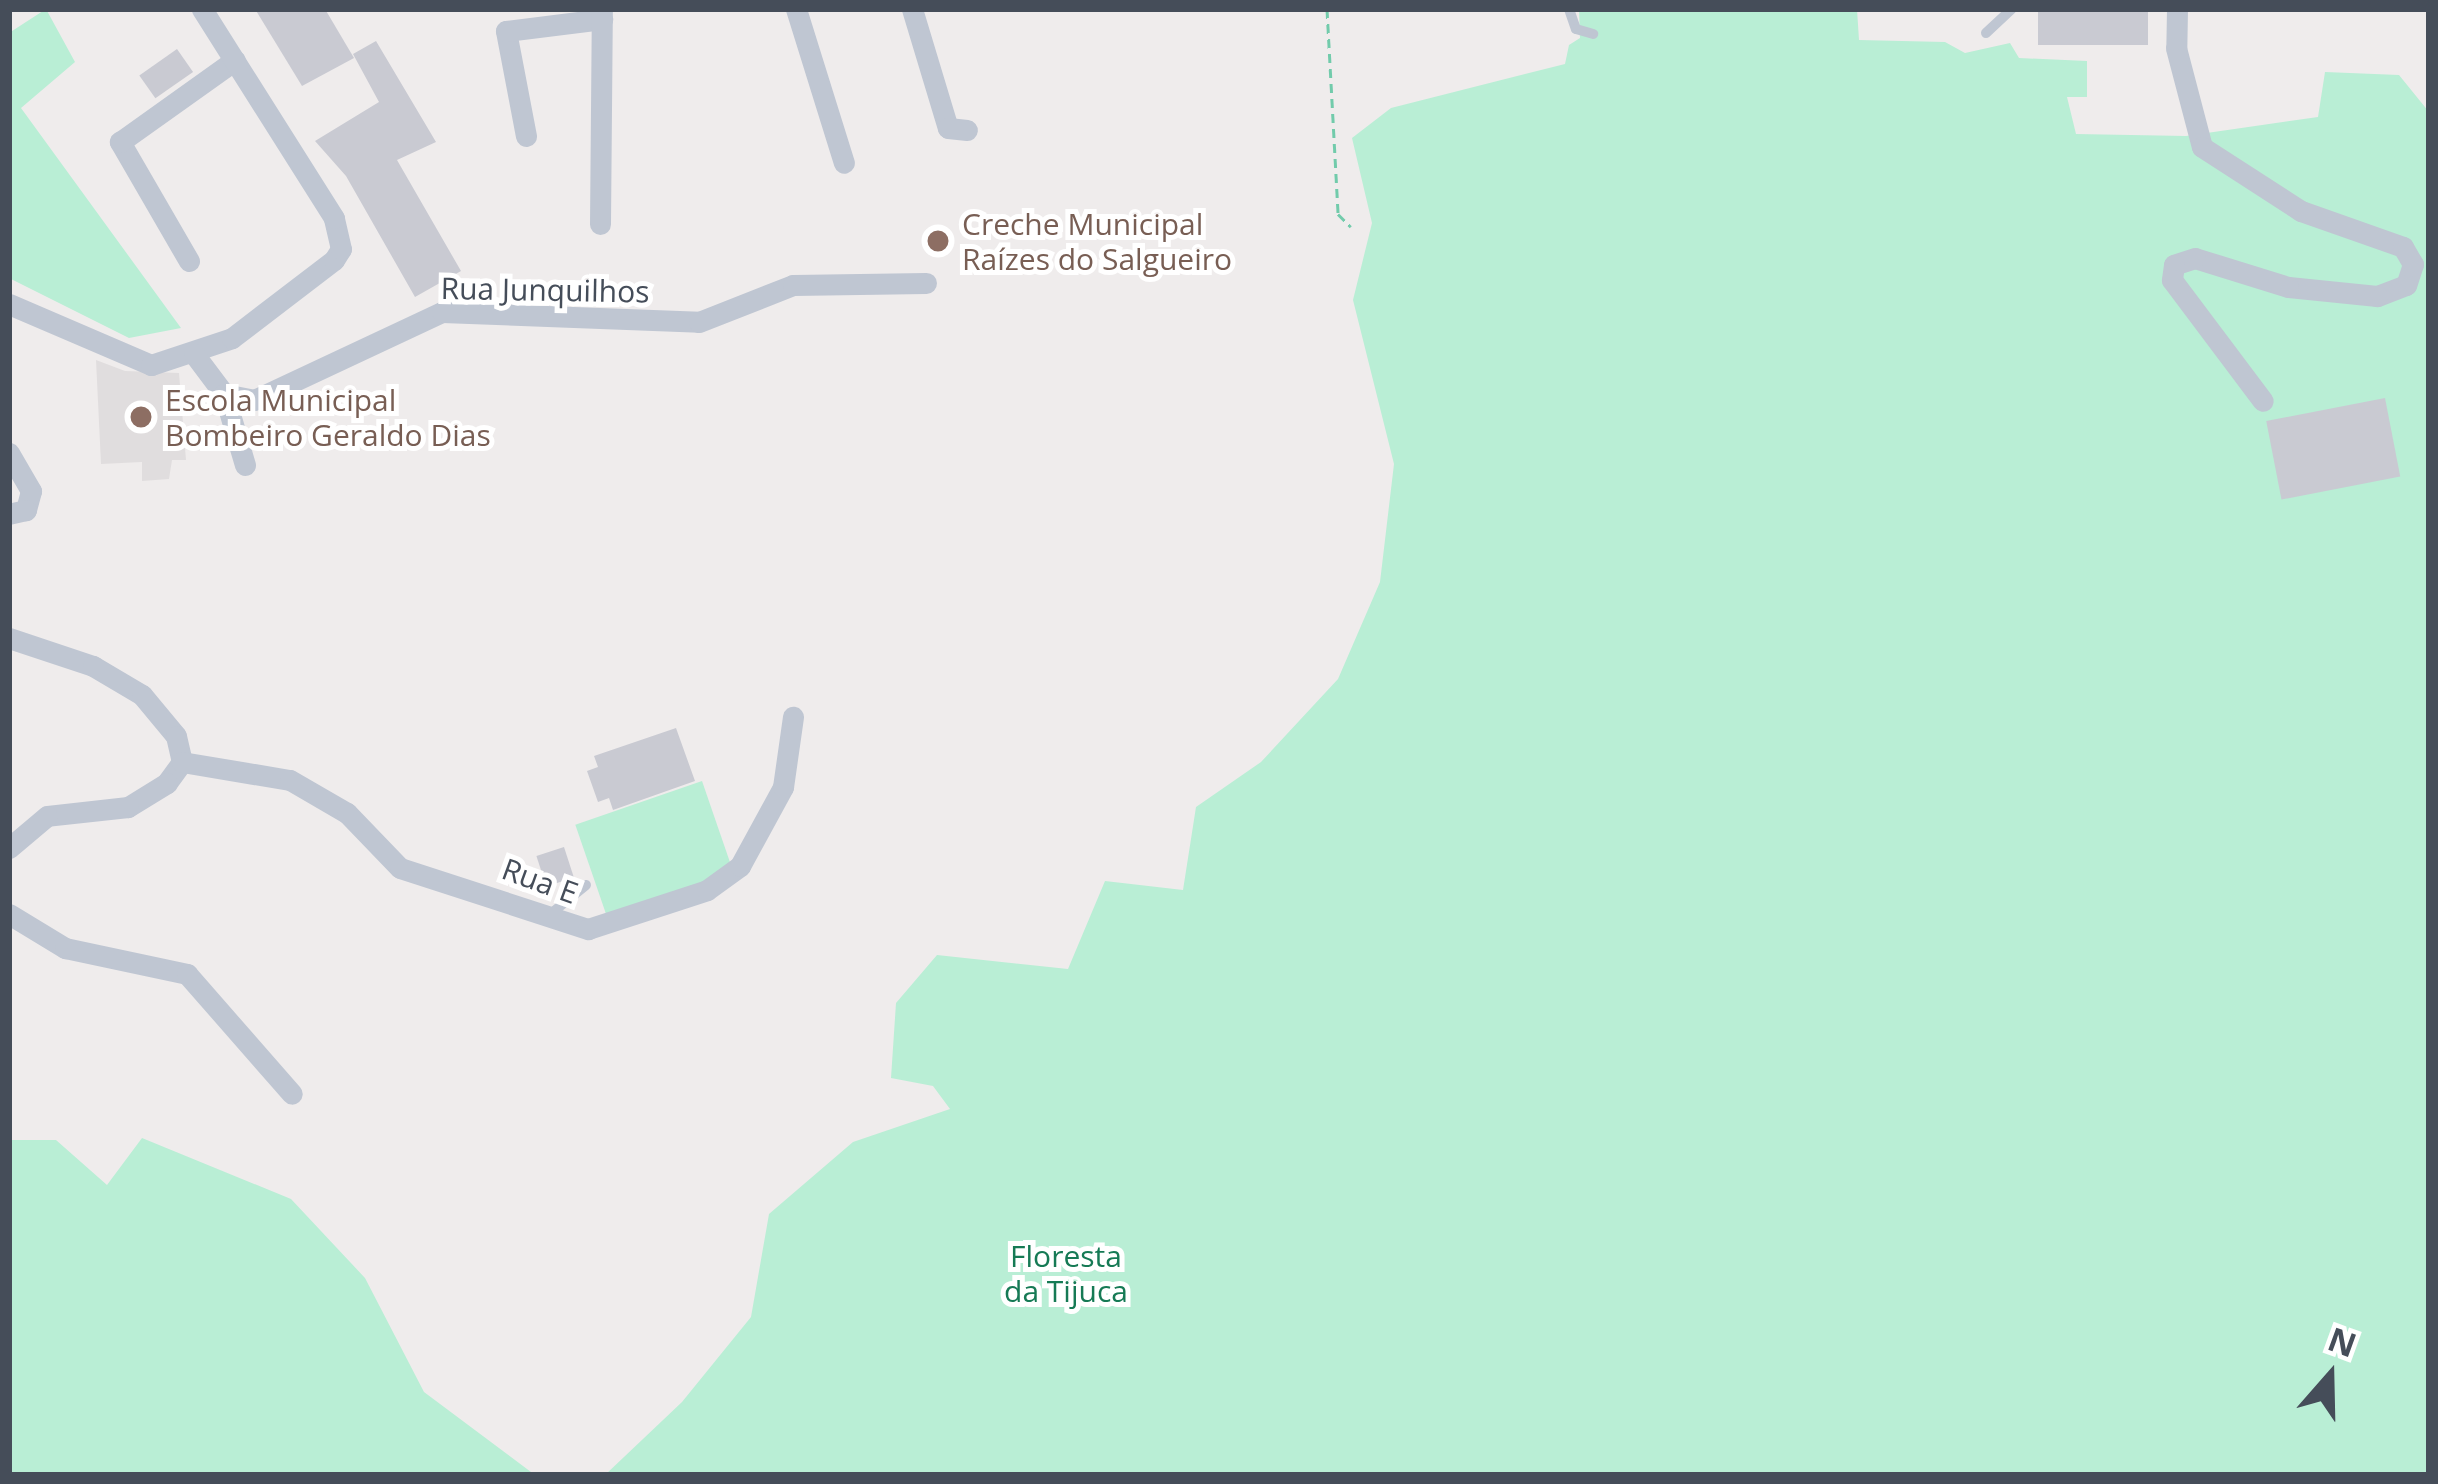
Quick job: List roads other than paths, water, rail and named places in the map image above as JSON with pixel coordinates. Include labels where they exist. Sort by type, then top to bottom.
[{"type":"street","points":[[9,304],[124,358],[152,364],[194,354],[283,303],[341,249],[322,194],[202,9]]},
{"type":"street","points":[[796,9],[844,163]]},
{"type":"street","points":[[912,9],[948,128],[967,130]]},
{"type":"street","points":[[2177,9],[2179,66],[2202,147],[2301,211],[2403,247],[2413,264],[2406,285],[2377,296],[2288,287],[2195,258],[2174,265],[2172,280],[2263,401]]},
{"type":"street","points":[[526,136],[506,31],[602,14],[600,224]]},
{"type":"street","points":[[189,261],[120,142],[235,60]]},
{"type":"street","name":"Rua Junquilhos","points":[[224,394],[273,394],[442,312],[699,322],[793,285],[926,283]]},
{"type":"street","points":[[194,354],[224,394],[245,465]]},
{"type":"street","points":[[9,453],[31,491],[26,510],[9,514]]},
{"type":"street","points":[[9,638],[93,666],[142,695],[176,736],[182,762],[167,783],[128,808],[47,816],[9,848]]},
{"type":"street","name":"Rua E","points":[[182,762],[240,767],[302,785],[347,813],[400,868],[546,918],[609,927],[727,878],[783,787],[793,717]]},
{"type":"street","points":[[9,914],[64,948],[187,974],[292,1094]]},
{"type":"lane","points":[[1569,9],[1576,29],[1593,34]]},
{"type":"lane","points":[[1986,33],[2012,9]]},
{"type":"lane","points":[[546,918],[586,885]]},
{"type":"place","name":"Creche Municipal Raízes do Salgueiro","points":[[938,241]]},
{"type":"place","name":"Escola Municipal Bombeiro Geraldo Dias","points":[[141,417]]},
{"type":"park label","name":"Floresta da Tijuca","points":[[1066,1273]]}]
